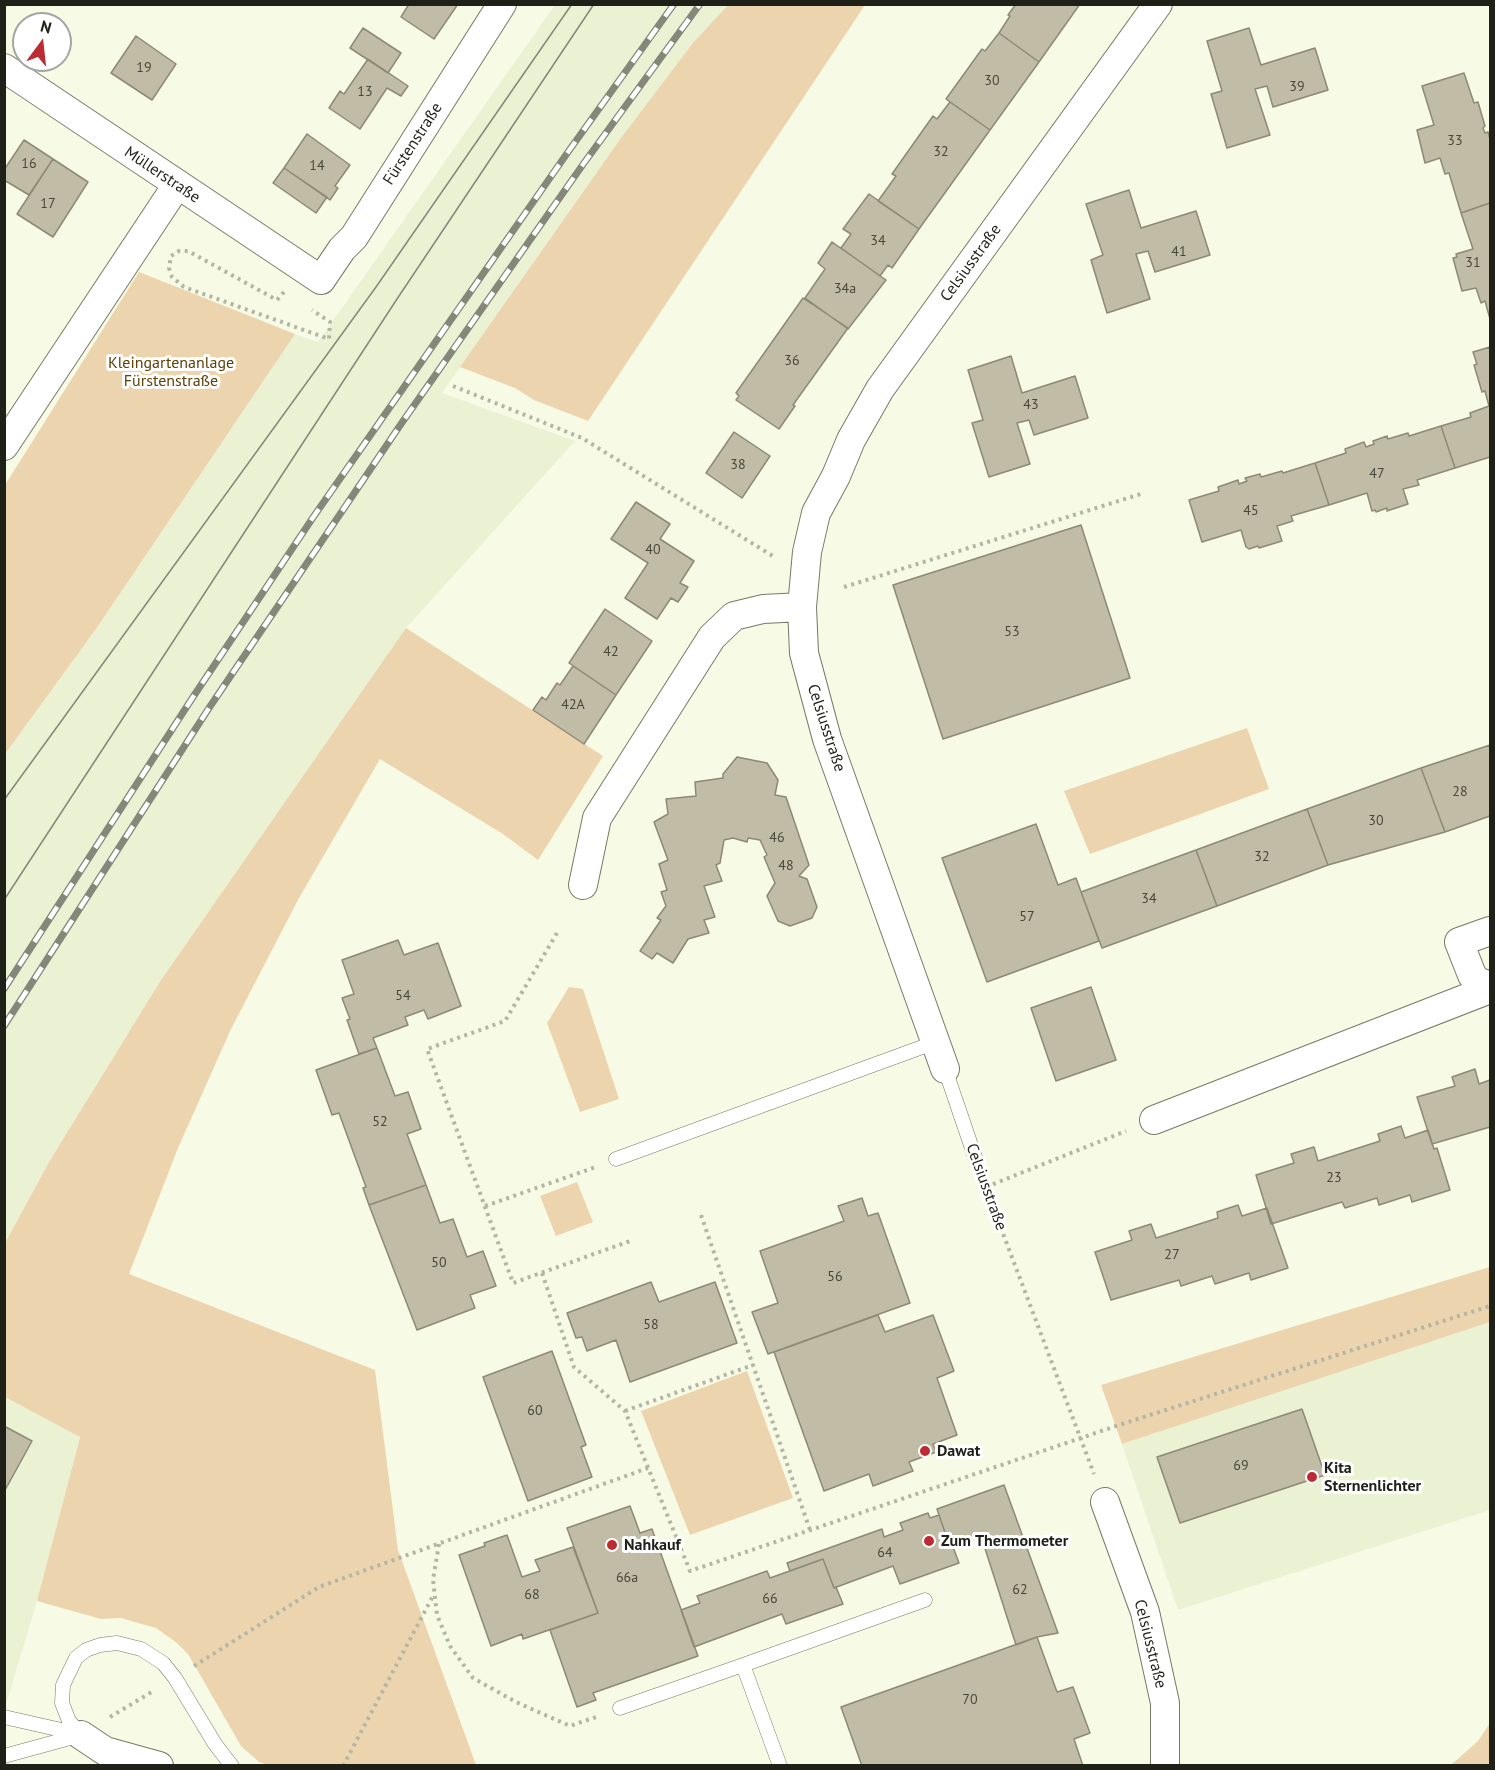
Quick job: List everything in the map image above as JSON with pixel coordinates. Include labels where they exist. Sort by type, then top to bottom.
[{"type":"street","name":"Fürstenstraße","points":[[321,280],[342,249],[354,237],[502,4]]},
{"type":"street","name":"Celsiusstraße","points":[[945,1069],[827,740],[804,653],[802,608],[807,552],[816,513],[836,476],[850,440],[880,389],[1158,4]]},
{"type":"street","name":"Müllerstraße","points":[[4,68],[321,280]]},
{"type":"street","points":[[4,446],[177,185]]},
{"type":"street","points":[[583,885],[597,818],[712,637],[734,616],[763,609],[802,608]]},
{"type":"street","points":[[1491,931],[1459,942],[1472,975],[1477,981],[1491,987]]},
{"type":"street","points":[[1154,1120],[1491,987]]},
{"type":"street","name":"Celsiusstraße","points":[[1105,1502],[1145,1612],[1165,1703],[1165,1766]]},
{"type":"street","points":[[81,1735],[105,1751],[159,1766]]},
{"type":"lane","points":[[616,1160],[936,1042]]},
{"type":"lane","name":"Celsiusstraße","points":[[945,1069],[975,1157]]},
{"type":"lane","points":[[620,1708],[925,1600]]},
{"type":"lane","points":[[81,1735],[69,1721],[62,1703],[63,1685],[76,1658],[86,1650],[117,1643],[141,1649],[163,1663],[175,1677],[215,1744],[232,1766]]},
{"type":"lane","points":[[743,1665],[780,1766]]},
{"type":"lane","points":[[4,1717],[81,1735]]},
{"type":"lane","points":[[4,1756],[81,1735]]},
{"type":"path","points":[[288,288],[277,300],[188,251],[179,251],[171,256],[169,268],[172,277],[184,287],[329,339],[330,322],[303,304]]},
{"type":"path","points":[[453,386],[582,438],[780,560]]},
{"type":"path","points":[[844,587],[1144,493]]},
{"type":"path","points":[[557,933],[505,1021],[427,1049],[513,1282],[633,1240]]},
{"type":"path","points":[[986,1187],[1154,1120]]},
{"type":"path","name":"Celsiusstraße","points":[[975,1157],[1105,1502]]},
{"type":"path","points":[[485,1206],[616,1160]]},
{"type":"path","points":[[701,1215],[810,1530]]},
{"type":"path","points":[[542,1273],[574,1366],[625,1411],[690,1571],[1080,1437],[1491,1306]]},
{"type":"path","points":[[625,1411],[753,1365]]},
{"type":"path","points":[[81,1735],[319,1587],[648,1468]]},
{"type":"path","points":[[439,1543],[433,1580],[438,1615],[450,1646],[473,1678],[516,1702],[570,1726],[620,1708]]},
{"type":"path","points":[[343,1766],[435,1594]]},
{"type":"shaded area","points":[[555,5],[728,5],[692,44],[621,138],[442,393],[575,441],[406,628],[161,980],[49,1162],[5,1243],[5,754],[96,629],[295,334],[318,342]]},
{"type":"shaded area","name":"Kita Sternenlichter","points":[[1490,1322],[1490,1510],[1178,1610],[1122,1444]]},
{"type":"shaded area","points":[[5,1397],[80,1436],[37,1601],[5,1708]]},
{"type":"green space","points":[[728,5],[865,5],[588,421],[534,400],[515,388],[460,367],[621,138],[692,44]]},
{"type":"green space","name":"Kleingartenanlage Fürstenstraße","points":[[139,272],[295,334],[96,629],[5,754],[5,485]]},
{"type":"green space","points":[[406,628],[603,756],[538,860],[503,834],[380,759],[299,898],[231,1029],[178,1148],[129,1274],[375,1370],[398,1550],[476,1765],[271,1766],[259,1762],[241,1746],[188,1654],[156,1628],[121,1618],[101,1619],[37,1601],[80,1437],[5,1397],[5,1243],[49,1162],[161,980]]},
{"type":"green space","points":[[1247,728],[1269,789],[1090,854],[1064,791]]},
{"type":"green space","points":[[569,987],[583,989],[619,1099],[580,1112],[547,1023]]},
{"type":"green space","points":[[577,1182],[593,1222],[556,1236],[540,1196]]},
{"type":"green space","points":[[1490,1267],[1490,1322],[1122,1444],[1101,1385]]},
{"type":"green space","points":[[747,1371],[793,1498],[690,1535],[641,1411]]},
{"type":"green space","points":[[1490,1723],[1490,1765],[1451,1765],[1478,1741]]},
{"type":"building","points":[[409,4],[458,4],[434,39],[401,17]]},
{"type":"building","points":[[1016,4],[1080,4],[1039,62],[999,33]]},
{"type":"building","points":[[363,28],[401,53],[388,73],[350,48]]},
{"type":"building","points":[[1249,28],[1261,65],[1315,48],[1328,90],[1273,107],[1267,86],[1255,89],[1270,135],[1227,148],[1211,94],[1222,91],[1207,41]]},
{"type":"building","points":[[999,33],[1039,62],[990,130],[946,99],[982,49],[985,51]]},
{"type":"building","points":[[136,36],[176,64],[152,100],[111,73]]},
{"type":"building","points":[[368,59],[408,86],[401,96],[387,88],[360,129],[329,108],[340,91],[344,94]]},
{"type":"building","points":[[1464,73],[1474,103],[1478,102],[1485,126],[1483,128],[1485,133],[1488,132],[1490,139],[1490,203],[1461,213],[1449,173],[1445,174],[1440,158],[1425,163],[1417,130],[1434,125],[1422,86]]},
{"type":"building","points":[[950,102],[990,130],[919,229],[878,201],[896,176],[892,174],[933,116],[937,119]]},
{"type":"building","points":[[307,134],[350,165],[335,186],[338,188],[330,200],[284,168]]},
{"type":"building","points":[[24,140],[53,159],[29,195],[4,180],[4,170]]},
{"type":"building","points":[[53,159],[88,182],[53,237],[17,214]]},
{"type":"building","points":[[284,168],[327,197],[316,213],[273,183]]},
{"type":"building","points":[[1129,190],[1141,228],[1196,211],[1210,255],[1155,272],[1148,251],[1136,254],[1150,299],[1107,313],[1091,260],[1103,255],[1086,204]]},
{"type":"building","points":[[869,194],[919,229],[892,268],[888,265],[880,276],[841,248],[851,234],[843,229]]},
{"type":"building","points":[[1490,203],[1490,319],[1485,301],[1481,303],[1476,288],[1462,291],[1453,258],[1457,257],[1456,254],[1473,249],[1461,213]]},
{"type":"building","points":[[832,242],[886,280],[848,329],[805,298],[825,269],[818,263]]},
{"type":"building","points":[[803,298],[848,328],[793,405],[795,406],[779,429],[736,400],[739,396],[736,393]]},
{"type":"building","points":[[1490,347],[1490,457],[1455,468],[1441,426],[1471,417],[1470,413],[1489,406],[1474,365],[1477,364],[1473,352]]},
{"type":"building","points":[[1011,356],[1022,393],[1075,376],[1088,418],[1034,435],[1029,420],[1017,423],[1030,464],[989,477],[972,423],[983,420],[968,370]]},
{"type":"building","points":[[1441,426],[1455,468],[1417,480],[1419,485],[1403,489],[1408,504],[1387,511],[1387,508],[1372,511],[1367,493],[1329,505],[1315,463],[1346,453],[1345,449],[1364,442],[1366,447],[1374,444],[1373,441],[1387,436],[1388,439],[1408,433],[1409,436]]},
{"type":"building","points":[[734,432],[770,456],[742,498],[706,473]]},
{"type":"building","points":[[1315,463],[1329,505],[1291,516],[1293,521],[1277,526],[1282,541],[1249,549],[1246,547],[1241,530],[1202,542],[1189,500],[1219,491],[1218,487],[1238,480],[1239,484],[1247,481],[1245,478],[1260,474],[1261,477],[1282,471],[1283,473]]},
{"type":"building","points":[[636,502],[670,524],[660,539],[694,561],[680,583],[688,587],[678,602],[671,598],[657,619],[625,598],[648,563],[611,539]]},
{"type":"building","points":[[1081,525],[1130,678],[943,739],[893,585]]},
{"type":"building","points":[[605,609],[652,641],[616,695],[569,663]]},
{"type":"building","points":[[573,666],[616,695],[584,744],[533,710],[542,697],[546,700],[557,683],[560,685]]},
{"type":"building","points":[[1490,745],[1490,816],[1445,832],[1421,768]]},
{"type":"building","points":[[737,757],[767,763],[778,780],[775,795],[786,797],[809,865],[799,876],[807,879],[817,907],[812,918],[790,926],[778,921],[767,896],[775,883],[764,857],[767,855],[760,840],[748,838],[747,842],[733,838],[724,840],[720,863],[716,865],[722,881],[704,886],[715,917],[704,920],[709,933],[688,939],[673,963],[657,953],[652,959],[640,951],[661,920],[657,918],[666,906],[661,892],[667,890],[659,864],[668,860],[654,822],[668,814],[666,799],[696,796],[695,782],[723,778],[723,774]]},
{"type":"building","points":[[1421,768],[1445,832],[1328,865],[1307,809]]},
{"type":"building","points":[[1307,809],[1328,865],[1217,906],[1196,850]]},
{"type":"building","points":[[1036,824],[1058,885],[1076,878],[1099,941],[987,982],[942,858]]},
{"type":"building","points":[[1196,850],[1217,906],[1102,948],[1081,892]]},
{"type":"building","points":[[398,940],[404,955],[438,943],[461,1006],[428,1019],[424,1010],[405,1017],[408,1025],[373,1038],[377,1048],[359,1054],[342,998],[354,994],[342,960]]},
{"type":"building","points":[[1091,987],[1116,1060],[1056,1081],[1031,1008]]},
{"type":"building","points":[[377,1048],[395,1096],[408,1092],[421,1129],[407,1134],[426,1185],[369,1205],[363,1188],[366,1187],[339,1113],[332,1115],[316,1070]]},
{"type":"building","points":[[1475,1069],[1479,1084],[1490,1080],[1490,1127],[1432,1144],[1417,1097],[1455,1086],[1452,1077]]},
{"type":"building","points":[[1401,1126],[1405,1138],[1428,1130],[1434,1149],[1437,1148],[1450,1190],[1412,1202],[1410,1195],[1379,1205],[1377,1198],[1345,1208],[1342,1202],[1271,1224],[1256,1175],[1294,1163],[1291,1154],[1314,1147],[1318,1161],[1380,1141],[1378,1134]]},
{"type":"building","points":[[426,1185],[440,1223],[453,1219],[467,1257],[483,1251],[496,1286],[470,1295],[475,1308],[417,1330],[369,1205]]},
{"type":"building","points":[[862,1198],[868,1216],[878,1213],[910,1303],[768,1354],[752,1312],[778,1303],[760,1251],[844,1221],[838,1206]]},
{"type":"building","points":[[1238,1205],[1242,1216],[1267,1208],[1288,1268],[1251,1280],[1249,1273],[1215,1284],[1212,1276],[1181,1286],[1179,1280],[1111,1300],[1095,1252],[1132,1240],[1129,1231],[1151,1224],[1156,1238],[1218,1218],[1217,1212]]},
{"type":"building","points":[[651,1282],[659,1302],[715,1282],[737,1343],[630,1382],[616,1340],[587,1351],[582,1337],[576,1338],[567,1313]]},
{"type":"building","points":[[878,1315],[885,1332],[933,1315],[954,1371],[937,1378],[957,1435],[933,1444],[936,1452],[909,1462],[913,1471],[873,1486],[869,1474],[824,1491],[774,1352]]},
{"type":"building","points":[[552,1351],[586,1445],[581,1447],[592,1477],[528,1501],[483,1377]]},
{"type":"building","points":[[1302,1409],[1325,1475],[1180,1523],[1157,1457]]},
{"type":"building","points":[[4,1426],[32,1441],[4,1492]]},
{"type":"building","points":[[1004,1485],[1058,1633],[1037,1637],[1016,1645],[981,1536],[950,1547],[937,1509]]},
{"type":"building","points":[[630,1506],[640,1533],[652,1529],[698,1656],[593,1693],[596,1700],[577,1707],[550,1630],[598,1613],[567,1528]]},
{"type":"building","points":[[928,1513],[930,1518],[939,1515],[950,1547],[953,1547],[959,1563],[900,1584],[893,1566],[834,1588],[823,1559],[790,1571],[787,1563],[882,1529],[884,1537],[903,1530],[900,1523]]},
{"type":"building","points":[[507,1535],[522,1577],[540,1571],[535,1560],[573,1547],[598,1613],[523,1639],[522,1634],[491,1646],[459,1555]]},
{"type":"building","points":[[823,1559],[843,1604],[786,1624],[782,1614],[694,1647],[681,1610],[700,1603],[697,1596],[767,1571],[770,1578]]},
{"type":"building","points":[[1037,1637],[1057,1692],[1073,1687],[1090,1733],[1074,1739],[1083,1766],[862,1766],[841,1707]]},
{"type":"tram line","points":[[4,800],[376,287],[572,4]]},
{"type":"tram line","points":[[4,900],[397,299],[594,4]]},
{"type":"railway","points":[[4,989],[193,697],[314,516],[674,4]]},
{"type":"railway","points":[[4,1026],[209,708],[401,424],[584,163],[700,4]]},
{"type":"place","name":"Dawat","points":[[925,1451]]},
{"type":"place","name":"Kita Sternenlichter","points":[[1312,1477]]},
{"type":"place","name":"Zum Thermometer","points":[[929,1541]]},
{"type":"place","name":"Nahkauf","points":[[612,1545]]}]
